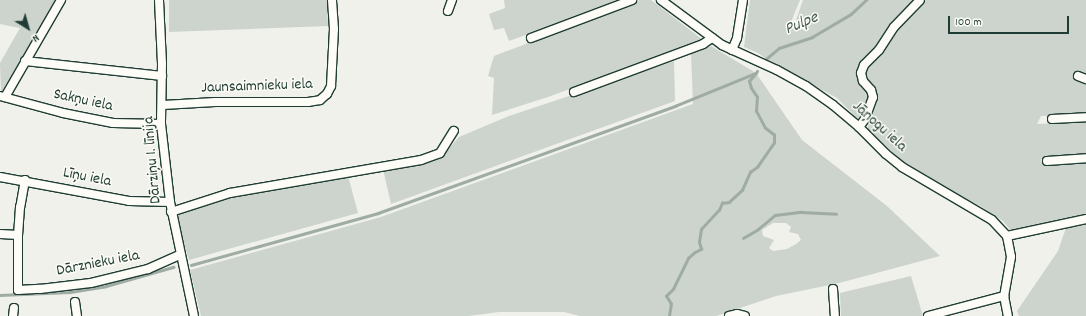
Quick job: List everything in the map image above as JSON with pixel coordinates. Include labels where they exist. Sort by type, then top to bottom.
[{"type":"street","points":[[2,97],[25,61],[60,0]]},
{"type":"street","name":"Dārziņu 1. līnija","points":[[159,0],[163,105],[161,124],[171,212],[194,316]]},
{"type":"street","name":"Jaunsaimnieku iela","points":[[163,105],[215,102],[308,102],[320,100],[327,94],[332,86],[334,29],[332,0]]},
{"type":"street","points":[[448,11],[452,0]]},
{"type":"street","points":[[530,38],[632,0]]},
{"type":"street","name":"Jāņogu iela","points":[[662,0],[712,38],[732,50],[796,81],[833,105],[902,167],[992,220],[1007,236]]},
{"type":"street","points":[[732,50],[737,38],[743,0]]},
{"type":"street","points":[[859,127],[866,119],[873,97],[871,90],[863,81],[861,73],[864,65],[879,50],[894,27],[920,0]]},
{"type":"street","points":[[574,92],[703,44],[712,38]]},
{"type":"street","points":[[25,61],[162,76]]},
{"type":"street","name":"Sakņu iela","points":[[2,97],[63,112],[113,122],[161,124]]},
{"type":"street","points":[[1052,118],[1086,117]]},
{"type":"street","points":[[171,212],[230,193],[420,160],[440,153],[454,131]]},
{"type":"street","points":[[1047,161],[1086,158]]},
{"type":"street","name":"Līņu iela","points":[[0,177],[24,180],[129,201],[170,202]]},
{"type":"street","points":[[0,234],[18,235],[24,180]]},
{"type":"street","points":[[1008,316],[1004,296],[1010,256],[1007,236],[1086,219]]},
{"type":"street","name":"Dārznieku iela","points":[[18,235],[18,290],[91,283],[148,269],[180,254]]},
{"type":"street","points":[[833,289],[835,316]]},
{"type":"street","points":[[928,316],[1004,296]]},
{"type":"street","points":[[75,302],[77,316]]},
{"type":"street","points":[[730,316],[744,315]]},
{"type":"shaded area","points":[[0,0],[56,0],[1,93],[0,63],[20,28],[0,24]]},
{"type":"shaded area","points":[[169,0],[327,0],[328,26],[169,32]]},
{"type":"shaded area","points":[[504,0],[621,0],[509,41],[504,28],[494,30],[489,14],[505,8]]},
{"type":"shaded area","points":[[640,0],[651,0],[703,40],[548,97],[492,115],[494,78],[488,76],[494,56]]},
{"type":"shaded area","points":[[750,0],[800,0],[791,22],[805,31],[810,29],[796,20],[803,0],[916,0],[890,29],[859,79],[870,99],[862,118],[857,118],[837,98],[769,61],[758,53],[744,47]]},
{"type":"shaded area","points":[[924,0],[1086,0],[1086,77],[1074,73],[1073,76],[1086,81],[1086,115],[1041,116],[1037,124],[1086,122],[1086,155],[1041,159],[1043,165],[1086,161],[1086,215],[1011,231],[1003,221],[982,207],[949,190],[900,159],[868,129],[869,119],[878,99],[866,77],[866,68],[883,54],[899,26],[913,14]]},
{"type":"shaded area","points":[[711,46],[756,73],[802,140],[887,206],[940,256],[839,283],[776,296],[716,316],[580,316],[564,312],[499,312],[468,316],[201,316],[190,270],[381,217],[693,104],[691,54]],"holes":[[[773,223],[786,223],[791,227],[789,232],[798,234],[801,240],[787,249],[773,251],[769,248],[774,240],[763,236],[762,230]]]},
{"type":"shaded area","points":[[674,61],[675,101],[391,204],[383,169],[418,164],[442,157],[459,137],[509,116]]},
{"type":"shaded area","points":[[348,176],[358,213],[189,260],[176,216],[230,197]]},
{"type":"shaded area","points":[[1086,225],[1086,316],[1019,316],[1017,311],[1058,251],[1066,228]]},
{"type":"shaded area","points":[[911,276],[923,316],[841,316],[840,293]]},
{"type":"waterway","name":"Pulpe","points":[[766,59],[779,48],[812,37],[851,14],[866,0]]},
{"type":"waterway","points":[[191,265],[378,213],[675,106],[756,73],[757,71]]},
{"type":"waterway","points":[[669,316],[671,304],[666,296],[673,289],[688,258],[701,249],[699,242],[701,229],[719,210],[722,203],[729,202],[742,190],[750,172],[757,167],[774,143],[774,135],[765,128],[756,111],[757,97],[751,88],[749,81],[755,74]]},
{"type":"waterway","points":[[743,238],[757,230],[775,215],[801,212],[836,214]]},
{"type":"waterway","points":[[0,295],[70,292],[106,286],[173,267]]}]
